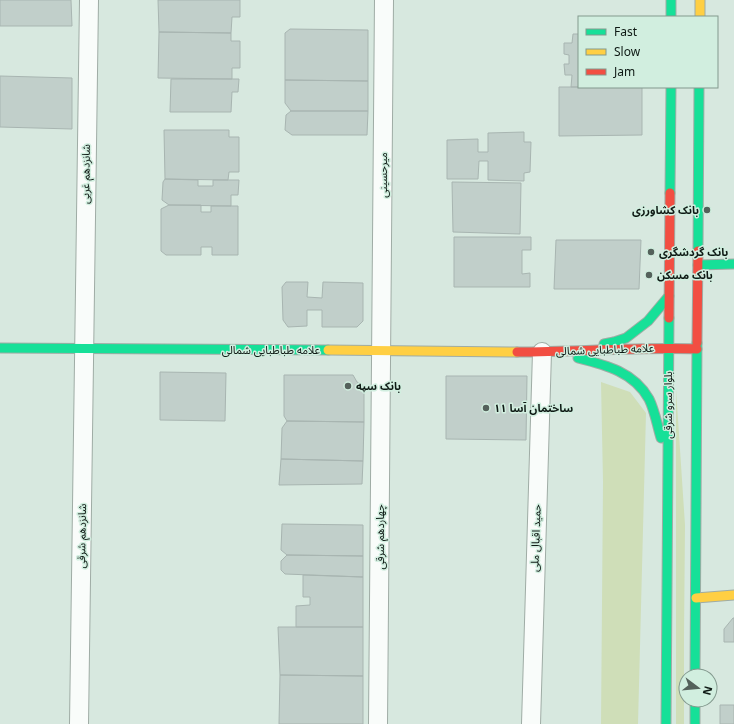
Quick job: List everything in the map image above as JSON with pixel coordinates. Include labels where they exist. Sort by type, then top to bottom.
[{"type":"main road","points":[[671,0],[671,16]]},
{"type":"main road","points":[[700,0],[700,16]]},
{"type":"main road","name":"بلوار سرو شرقی","points":[[666,724],[671,88]]},
{"type":"main road","points":[[696,668],[699,88]]},
{"type":"main road","points":[[698,265],[734,264]]},
{"type":"main road","name":"علامه طباطبایی شمالی","points":[[542,352],[614,342],[626,338],[648,321],[669,296]]},
{"type":"main road","name":"علامه طباطبایی شمالی","points":[[0,348],[542,352],[668,348],[697,349]]},
{"type":"main road","name":"علامه طباطبایی شمالی","points":[[542,352],[574,357],[606,365],[625,373],[636,382],[649,400],[668,459]]},
{"type":"main road","points":[[696,598],[734,595]]},
{"type":"main road","points":[[695,708],[695,724]]},
{"type":"street","name":"شانزدهم غربی","points":[[84,348],[89,0]]},
{"type":"street","name":"میرحسینی","points":[[381,350],[384,0]]},
{"type":"street","name":"شانزدهم شرقی","points":[[79,724],[84,348]]},
{"type":"street","name":"چهاردهم شرقی","points":[[378,724],[381,350]]},
{"type":"street","name":"حمید اقبال ملی","points":[[531,724],[542,352]]},
{"type":"green space","points":[[601,382],[630,392],[646,413],[638,724],[601,724],[603,482]]},
{"type":"green space","points":[[676,389],[685,525],[684,668],[678,668],[678,708],[684,708],[684,724],[676,724]]},
{"type":"building","points":[[0,0],[71,0],[72,26],[0,26]]},
{"type":"building","points":[[158,0],[240,0],[240,17],[232,17],[231,33],[159,32]]},
{"type":"building","points":[[290,29],[368,30],[368,81],[285,80],[285,33]]},
{"type":"building","points":[[159,32],[231,33],[231,41],[240,41],[240,68],[232,68],[232,79],[158,78]]},
{"type":"building","points":[[573,34],[578,34],[578,87],[571,87],[572,75],[565,75],[564,64],[569,64],[569,55],[564,54],[564,43],[572,43]]},
{"type":"building","points":[[0,76],[72,78],[72,129],[0,127]]},
{"type":"building","points":[[171,79],[239,79],[238,92],[232,92],[231,112],[170,112]]},
{"type":"building","points":[[285,80],[368,81],[368,111],[291,111],[285,103]]},
{"type":"building","points":[[559,87],[642,88],[642,135],[559,136]]},
{"type":"building","points":[[291,111],[368,111],[367,135],[292,135],[285,130],[286,115]]},
{"type":"building","points":[[164,130],[229,130],[229,137],[239,137],[239,172],[229,172],[228,180],[165,179]]},
{"type":"building","points":[[524,132],[524,142],[531,142],[530,172],[524,173],[524,181],[488,180],[488,161],[479,161],[478,179],[447,179],[447,140],[478,139],[478,152],[488,152],[488,133]]},
{"type":"building","points":[[165,179],[198,180],[198,186],[213,186],[213,180],[239,180],[238,195],[231,195],[231,206],[169,205],[162,200],[163,182]]},
{"type":"building","points":[[452,182],[521,183],[520,234],[453,232]]},
{"type":"building","points":[[169,205],[201,205],[201,212],[211,212],[211,206],[238,206],[238,255],[212,255],[212,247],[201,247],[201,255],[166,255],[161,251],[161,209]]},
{"type":"building","points":[[454,237],[531,237],[531,250],[522,250],[522,274],[530,273],[530,287],[454,287]]},
{"type":"building","points":[[556,240],[641,240],[639,289],[554,289]]},
{"type":"building","points":[[286,282],[308,282],[307,297],[322,298],[323,282],[363,283],[363,321],[357,327],[322,327],[322,310],[307,310],[307,326],[288,327],[283,320],[282,287]]},
{"type":"building","points":[[160,372],[226,373],[225,421],[160,420]]},
{"type":"building","points":[[284,375],[353,375],[357,382],[364,386],[364,422],[287,421],[284,416]]},
{"type":"building","name":"ساختمان آسا ۱۱","points":[[446,376],[527,376],[526,440],[446,439]]},
{"type":"building","points":[[287,421],[364,422],[363,461],[281,459],[282,428]]},
{"type":"building","points":[[281,459],[363,461],[362,484],[279,485]]},
{"type":"building","points":[[282,524],[363,525],[363,556],[287,555],[281,550]]},
{"type":"building","points":[[287,555],[363,556],[363,577],[285,574],[281,570],[281,561]]},
{"type":"building","points":[[303,575],[363,577],[363,627],[296,627],[296,606],[310,605],[310,597],[303,597]]},
{"type":"building","points":[[733,618],[734,642],[724,642],[724,629]]},
{"type":"building","points":[[278,627],[363,627],[363,676],[280,675]]},
{"type":"building","points":[[280,675],[363,676],[363,724],[279,724]]},
{"type":"building","points":[[720,705],[734,705],[734,724],[720,724]]},
{"type":"traffic: fast","points":[[671,0],[671,16]]},
{"type":"traffic: fast","points":[[670,193],[671,88]]},
{"type":"traffic: fast","points":[[698,251],[699,88]]},
{"type":"traffic: fast","points":[[698,265],[734,264]]},
{"type":"traffic: fast","points":[[604,344],[626,338],[648,321],[669,296]]},
{"type":"traffic: fast","points":[[666,724],[669,318]]},
{"type":"traffic: fast","points":[[695,668],[697,343]]},
{"type":"traffic: fast","points":[[0,348],[328,350]]},
{"type":"traffic: fast","points":[[578,358],[609,367],[636,382],[649,399],[661,438]]},
{"type":"traffic: fast","points":[[695,708],[695,724]]},
{"type":"traffic: slow","points":[[700,0],[700,16]]},
{"type":"traffic: slow","points":[[328,350],[517,352]]},
{"type":"traffic: slow","points":[[696,598],[734,595]]},
{"type":"traffic: jam","points":[[669,318],[670,193]]},
{"type":"traffic: jam","points":[[697,343],[698,251]]},
{"type":"traffic: jam","points":[[517,352],[697,349]]},
{"type":"place","name":"بانک کشاورزی","points":[[707,210]]},
{"type":"place","name":"بانک گردشگری","points":[[651,252]]},
{"type":"place","name":"بانک مسکن","points":[[649,275]]},
{"type":"place","name":"بانک سپه","points":[[348,386]]},
{"type":"place","name":"ساختمان آسا ۱۱","points":[[486,408]]}]
